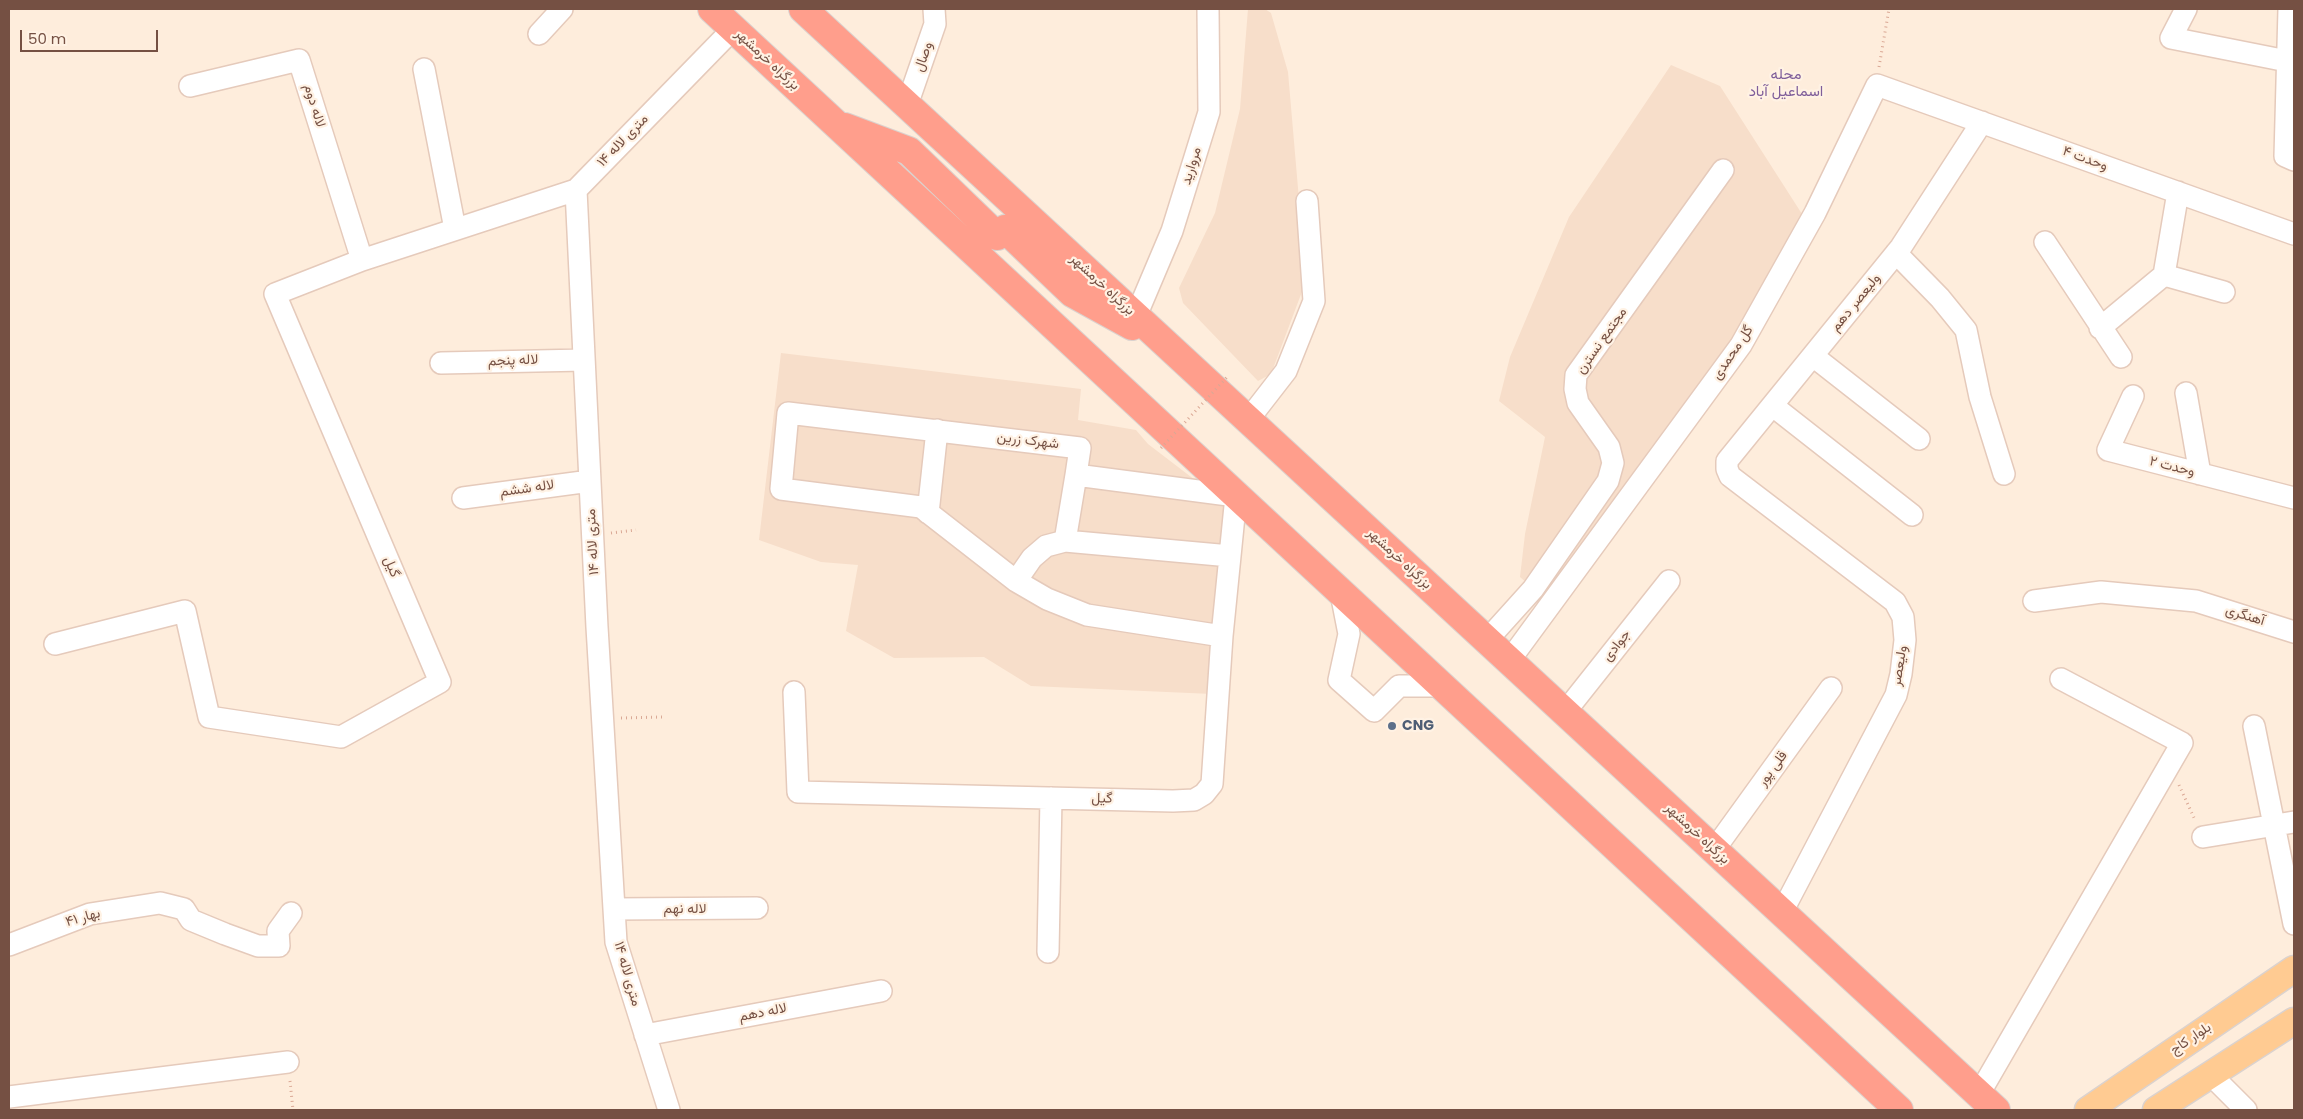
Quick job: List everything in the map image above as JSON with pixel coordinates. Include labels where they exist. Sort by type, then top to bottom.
[{"type":"highway","name":"بزرگراه خرمشهر","points":[[712,9],[1899,1110]]},
{"type":"highway","name":"بزرگراه خرمشهر","points":[[803,9],[907,105],[1008,225],[1136,316],[1987,1102]]},
{"type":"highway","points":[[835,123],[909,151],[1008,225],[1072,293],[1166,344]]},
{"type":"highway","points":[[977,255],[1008,225]]},
{"type":"main road","name":"بلوار کاج","points":[[2088,1110],[2294,969]]},
{"type":"main road","points":[[2156,1110],[2294,1021]]},
{"type":"street","points":[[539,34],[562,9]]},
{"type":"street","name":"وصال","points":[[907,105],[935,24],[934,9]]},
{"type":"street","name":"مروارید","points":[[1136,316],[1172,231],[1209,112],[1208,9]]},
{"type":"street","points":[[2186,9],[2170,38],[2287,61]]},
{"type":"street","points":[[2289,9],[2285,156],[2294,160]]},
{"type":"street","name":"۱۴ متری لاله","points":[[669,1110],[616,942],[576,190],[733,29]]},
{"type":"street","name":"لاله دوم","points":[[190,86],[299,60],[362,260]]},
{"type":"street","points":[[424,69],[455,229]]},
{"type":"street","name":"وحدت ۴","points":[[1877,84],[2294,234]]},
{"type":"street","name":"گل محمدی","points":[[1509,661],[1741,344],[1815,213],[1877,84]]},
{"type":"street","name":"ولیعصر دهم","points":[[1730,476],[1727,469],[1727,461],[1896,253],[1982,122]]},
{"type":"street","name":"مجتمع نسترن","points":[[1487,640],[1533,589],[1608,480],[1613,463],[1609,447],[1578,403],[1575,389],[1576,375],[1723,170]]},
{"type":"street","name":"گیل","points":[[55,644],[185,611],[209,717],[341,738],[440,682],[275,294],[362,260],[576,190]]},
{"type":"street","points":[[2100,328],[2164,275],[2178,192]]},
{"type":"street","points":[[1248,420],[1286,371],[1314,301],[1307,200]]},
{"type":"street","points":[[2045,242],[2100,328],[2121,357]]},
{"type":"street","points":[[1896,253],[1940,298],[1966,330],[1980,397],[2004,474]]},
{"type":"street","points":[[2164,275],[2224,292]]},
{"type":"street","points":[[1813,356],[1919,439]]},
{"type":"street","name":"لاله پنجم","points":[[441,363],[584,360]]},
{"type":"street","points":[[2186,393],[2200,474]]},
{"type":"street","name":"وحدت ۲","points":[[2133,396],[2108,450],[2294,498]]},
{"type":"street","points":[[1773,406],[1912,515]]},
{"type":"street","name":"شهرک زرین","points":[[928,513],[921,507],[909,505],[781,489],[788,413],[1080,448],[1076,475]]},
{"type":"street","points":[[937,430],[928,513],[1016,581],[1047,599],[1086,615],[1222,636]]},
{"type":"street","points":[[1065,541],[1076,475],[1236,496]]},
{"type":"street","name":"ولیعصر","points":[[1730,476],[1895,602],[1903,617],[1904,640],[1901,674],[1896,695],[1782,912]]},
{"type":"street","name":"لاله ششم","points":[[463,498],[590,480]]},
{"type":"street","name":"گیل","points":[[794,692],[798,792],[1194,800],[1204,794],[1212,784],[1222,636],[1236,496]]},
{"type":"street","points":[[1016,581],[1032,558],[1046,546],[1065,541],[1230,556]]},
{"type":"street","name":"جوادی","points":[[1565,712],[1669,581]]},
{"type":"street","name":"آهنگری","points":[[2034,601],[2101,592],[2196,601],[2294,632]]},
{"type":"street","points":[[1341,593],[1349,634],[1339,680],[1374,711],[1399,686],[1441,686]]},
{"type":"street","points":[[1987,1102],[2182,743],[2061,679]]},
{"type":"street","name":"قلی پور","points":[[1714,850],[1831,688]]},
{"type":"street","points":[[2254,726],[2294,924]]},
{"type":"street","points":[[1048,952],[1051,798]]},
{"type":"street","points":[[2203,837],[2294,822]]},
{"type":"street","name":"بهار ۴۱","points":[[9,945],[15,941],[90,914],[160,903],[184,909],[191,920],[258,946],[279,946],[278,931],[291,913]]},
{"type":"street","name":"لاله نهم","points":[[614,909],[757,908]]},
{"type":"street","name":"لاله دهم","points":[[646,1035],[881,991]]},
{"type":"street","points":[[9,1097],[288,1062]]},
{"type":"street","points":[[2210,1074],[2246,1110]]},
{"type":"path","points":[[1877,84],[1889,9]]},
{"type":"path","points":[[1161,448],[1229,375]]},
{"type":"path","points":[[603,718],[662,717]]},
{"type":"path","points":[[2170,764],[2203,837]]},
{"type":"path","points":[[288,1062],[293,1110]]},
{"type":"shaded area","points":[[1248,9],[1265,9],[1271,13],[1288,72],[1306,281],[1271,374],[1258,381],[1183,303],[1179,288],[1215,213],[1240,109]]},
{"type":"shaded area","points":[[1671,65],[1720,86],[1802,214],[1730,345],[1544,598],[1520,577],[1525,534],[1545,437],[1499,401],[1510,357],[1569,217]]},
{"type":"shaded area","points":[[781,353],[1081,389],[1078,420],[1136,430],[1148,444],[1229,506],[1212,694],[1031,686],[984,657],[894,658],[846,631],[858,565],[821,562],[759,540]]},
{"type":"place","name":"CNG","points":[[1392,726]]},
{"type":"district","name":"محله اسماعیل آباد","points":[[1786,84]]}]
